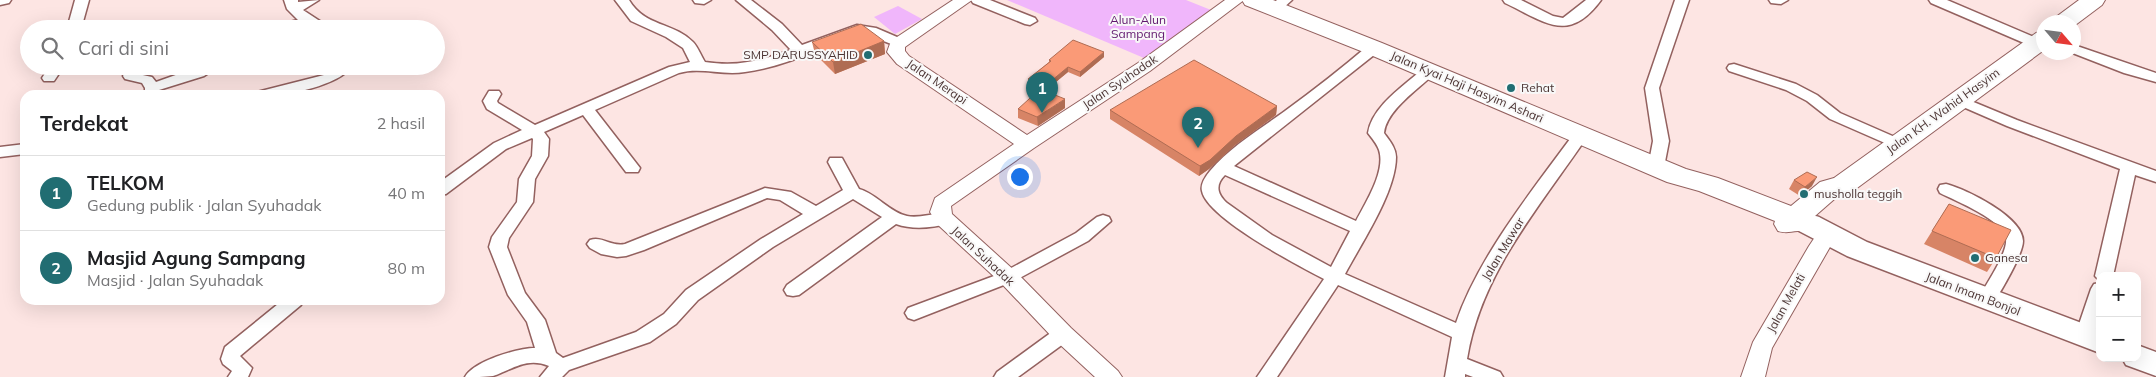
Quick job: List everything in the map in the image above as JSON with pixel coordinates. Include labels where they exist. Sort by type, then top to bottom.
[{"type":"highway","points":[[2074,15],[2094,0]]},
{"type":"highway","name":"Jalan Kyai Haji Hasyim Ashari","points":[[1265,2],[1581,134],[1666,171],[1700,191],[1814,228]]},
{"type":"highway","name":"Jalan KH. Wahid Hasyim","points":[[1814,228],[1830,188],[1843,185],[2036,44]]},
{"type":"main road","name":"Jalan Imam Bonjol","points":[[1814,228],[2092,339]]},
{"type":"main road","points":[[2141,358],[2156,364]]},
{"type":"street","points":[[0,1],[4,0]]},
{"type":"street","points":[[76,20],[82,0]]},
{"type":"street","points":[[305,20],[292,4],[312,0]]},
{"type":"street","points":[[622,0],[626,9],[650,28],[679,39],[689,46],[699,65]]},
{"type":"street","points":[[743,0],[777,27],[800,51]]},
{"type":"street","name":"Jalan Merapi","points":[[964,0],[899,43],[895,50],[904,60],[1027,144]]},
{"type":"street","points":[[978,0],[1030,20]]},
{"type":"street","name":"Jalan Syuhadak","points":[[1027,144],[1144,67],[1236,0]]},
{"type":"street","points":[[1510,0],[1550,20],[1562,22],[1573,18],[1594,0]]},
{"type":"street","points":[[1666,171],[1652,88],[1682,0]]},
{"type":"street","points":[[1776,0],[1781,0]]},
{"type":"street","points":[[1936,0],[2036,39]]},
{"type":"street","points":[[445,186],[500,146],[536,132],[674,70],[690,65],[724,69],[762,65],[857,29],[871,31],[899,43]]},
{"type":"street","points":[[1374,48],[1224,168],[1211,180],[1210,189],[1212,197],[1220,206],[1264,238],[1334,278],[1462,334]]},
{"type":"street","points":[[2081,52],[2156,78]]},
{"type":"street","points":[[1734,68],[1790,87],[1812,98],[1835,116],[1899,144]]},
{"type":"street","points":[[1267,377],[1334,278],[1383,186],[1388,156],[1386,148],[1376,134],[1376,125],[1386,111],[1429,71]]},
{"type":"street","points":[[130,75],[147,80],[151,90]]},
{"type":"street","points":[[157,90],[192,75]]},
{"type":"street","points":[[290,90],[334,75]]},
{"type":"street","points":[[494,94],[490,100],[492,106],[536,132],[541,139],[540,156],[527,179],[525,202],[502,237],[498,247],[517,295],[536,320],[553,366]]},
{"type":"street","points":[[1958,100],[2012,123],[2156,177]]},
{"type":"street","points":[[586,109],[632,168]]},
{"type":"street","name":"Jalan Mawar","points":[[1457,370],[1462,334],[1479,288],[1522,217],[1581,134]]},
{"type":"street","name":"Jalan Suhadak","points":[[1027,144],[949,196],[942,203],[940,212],[944,219],[1008,277],[1063,334],[1110,377]]},
{"type":"street","points":[[0,152],[20,150]]},
{"type":"street","points":[[836,162],[853,193]]},
{"type":"street","points":[[2105,272],[2129,167]]},
{"type":"street","points":[[1224,168],[1360,229]]},
{"type":"street","points":[[1946,189],[1997,217],[2010,230],[2015,240],[2013,250],[1988,299]]},
{"type":"street","points":[[596,244],[606,251],[618,252],[638,246],[765,193],[783,195],[800,202],[815,214]]},
{"type":"street","points":[[475,377],[512,358],[528,354],[553,366],[607,351],[643,337],[670,319],[692,296],[767,243],[853,193],[858,194],[894,217],[904,221],[944,219]]},
{"type":"street","points":[[793,290],[894,217]]},
{"type":"street","points":[[914,313],[1008,277],[1082,237],[1104,221]]},
{"type":"street","name":"Jalan Melati","points":[[1752,377],[1761,348],[1814,228]]},
{"type":"street","points":[[238,377],[242,372],[242,368],[230,359],[232,352],[289,305]]},
{"type":"street","points":[[2092,339],[2096,314]]},
{"type":"street","points":[[1004,377],[1063,334]]},
{"type":"street","points":[[1457,370],[1494,377]]},
{"type":"green space","name":"Alun-Alun Sampang","points":[[1007,0],[1186,0],[1211,10],[1144,58]]},
{"type":"green space","points":[[898,6],[922,19],[895,34],[874,17]]},
{"type":"building","points":[[861,24],[884,41],[833,62],[812,42]]},
{"type":"building","points":[[1073,40],[1104,52],[1080,72],[1068,67],[1045,86],[1028,79],[1051,61],[1049,60]]},
{"type":"building","points":[[1194,60],[1277,106],[1236,136],[1210,160],[1200,166],[1110,110]]},
{"type":"building","points":[[1040,89],[1065,99],[1037,117],[1018,109]]},
{"type":"building","points":[[1807,172],[1817,177],[1805,187],[1794,180]]},
{"type":"building","points":[[1949,204],[2011,230],[1996,258],[1932,231]]},
{"type":"place","name":"SMP DARUSSYAHID","points":[[868,55]]},
{"type":"place","name":"Rehat","points":[[1511,88]]},
{"type":"place","name":"TELKOM","points":[[1042,113]]},
{"type":"place","name":"Masjid Agung Sampang","points":[[1198,148]]},
{"type":"place","name":"musholla teggih","points":[[1804,194]]},
{"type":"place","name":"Ganesa","points":[[1975,258]]}]
